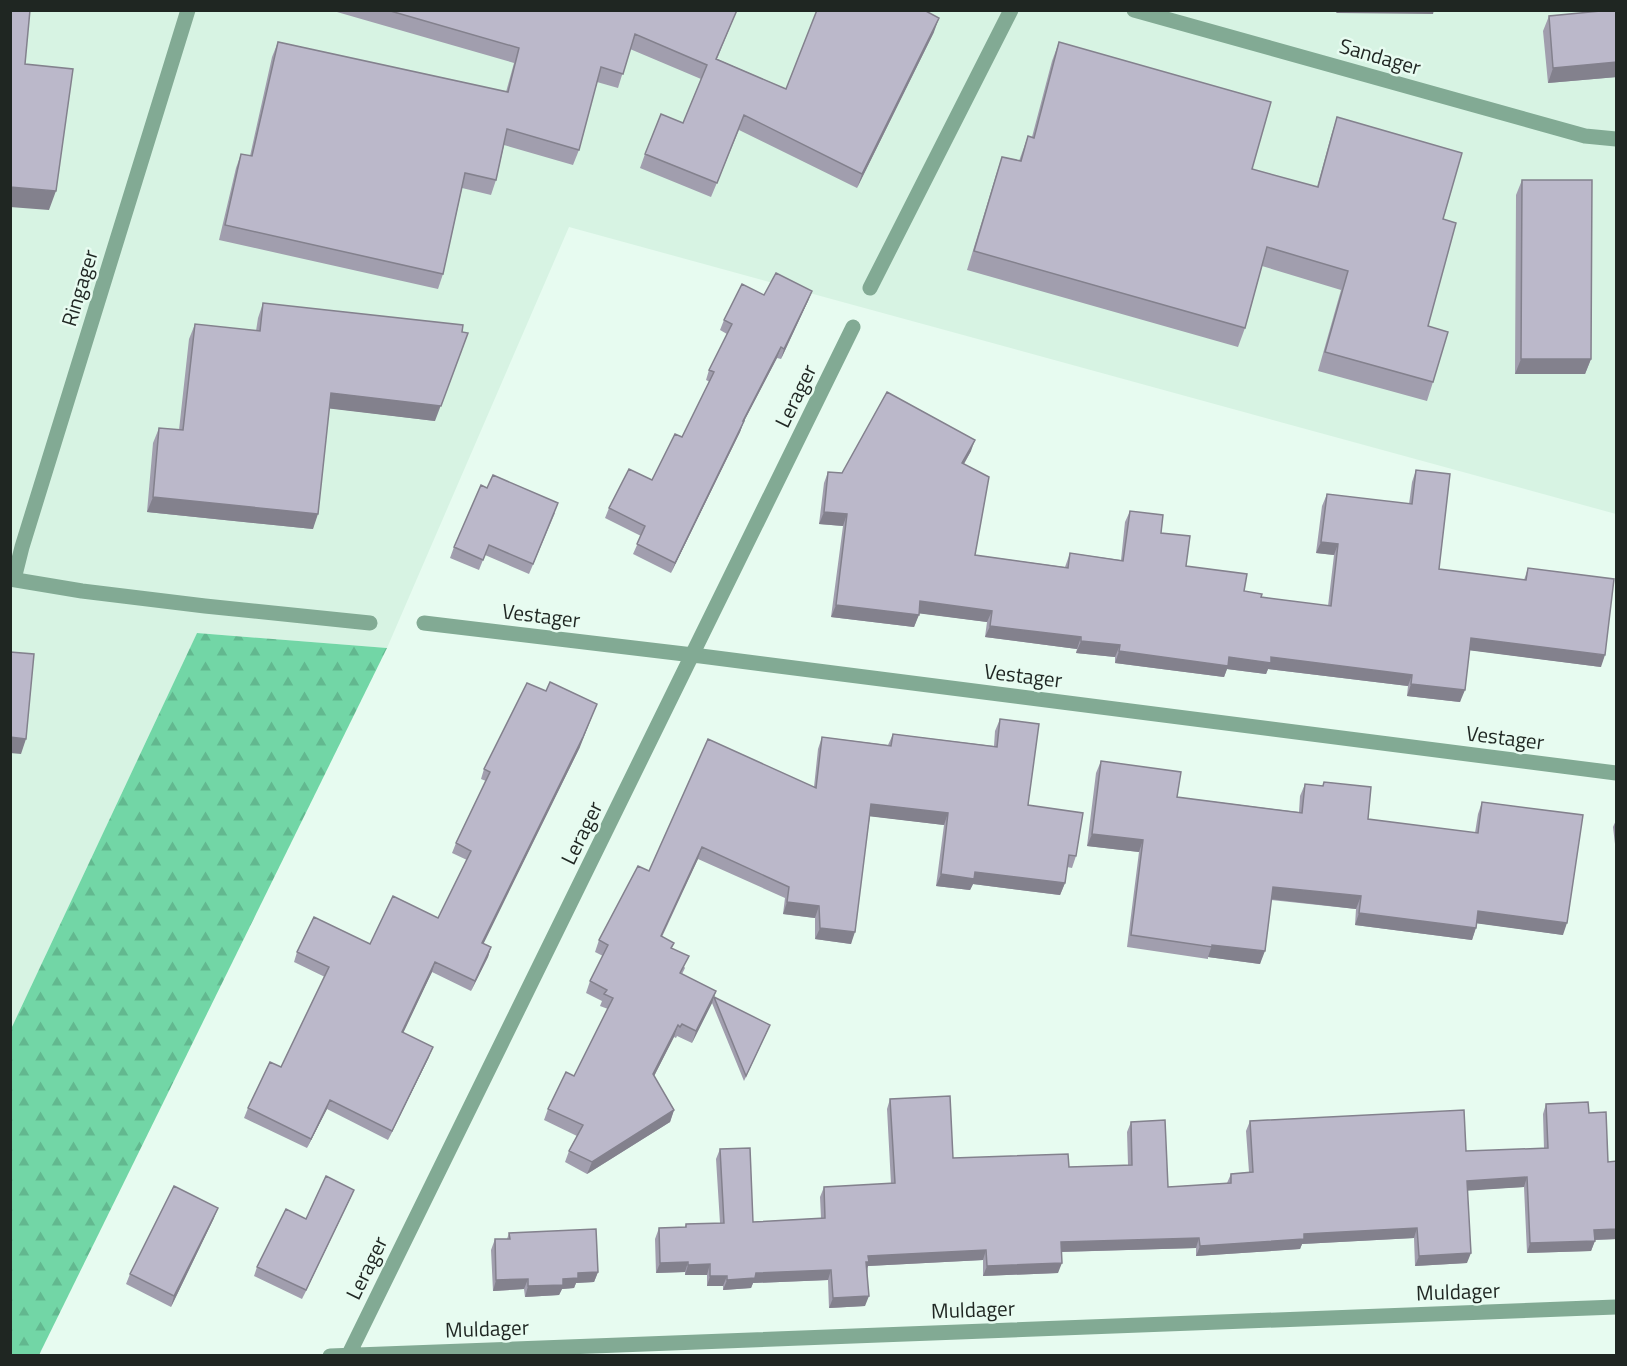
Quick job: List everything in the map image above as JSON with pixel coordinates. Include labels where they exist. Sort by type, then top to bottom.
[{"type":"street","name":"Ringager","points":[[188,10],[12,579],[82,591],[171,602],[370,622]]},
{"type":"street","points":[[870,288],[1011,10]]},
{"type":"street","name":"Sandager","points":[[1134,10],[1585,136],[1617,140]]},
{"type":"street","name":"Lerager","points":[[348,1355],[853,327]]},
{"type":"street","name":"Vestager","points":[[424,623],[693,655],[1617,773]]},
{"type":"street","name":"Muldager","points":[[330,1356],[1617,1306]]},
{"type":"shaded area","points":[[11,11],[1616,11],[1616,514],[569,227],[387,648],[197,633],[11,1029]]},
{"type":"green space","points":[[197,633],[387,648],[39,1355],[11,1355],[11,1029]]},
{"type":"building","points":[[10,10],[30,10],[25,64],[73,69],[56,191],[10,187]]},
{"type":"building","points":[[387,10],[737,10],[716,59],[786,89],[817,10],[924,10],[939,18],[862,174],[744,115],[717,183],[645,154],[661,114],[683,123],[707,65],[635,34],[623,74],[601,67],[579,150],[507,129],[496,180],[465,173],[443,274],[225,225],[241,154],[252,156],[278,42],[508,92],[519,48]]},
{"type":"building","points":[[1617,10],[1617,62],[1553,68],[1549,16]]},
{"type":"building","points":[[1059,42],[1271,102],[1252,169],[1318,187],[1337,117],[1462,153],[1443,219],[1456,223],[1428,326],[1448,332],[1433,382],[1325,352],[1348,271],[1267,247],[1245,328],[974,251],[1002,157],[1021,161],[1028,136],[1034,138]]},
{"type":"building","points":[[1522,180],[1592,180],[1591,359],[1521,359]]},
{"type":"building","points":[[776,273],[812,291],[784,349],[781,347],[743,421],[675,563],[637,544],[645,526],[609,508],[629,469],[652,480],[675,434],[682,437],[714,372],[709,370],[732,324],[724,320],[742,284],[764,295]]},
{"type":"building","points":[[263,303],[463,325],[462,332],[468,333],[441,406],[331,393],[318,514],[153,497],[159,428],[183,430],[195,324],[260,331]]},
{"type":"building","points":[[887,392],[975,440],[962,463],[989,477],[975,555],[1068,568],[1070,553],[1123,561],[1130,511],[1163,515],[1161,533],[1190,536],[1186,566],[1247,574],[1244,591],[1262,594],[1261,597],[1331,606],[1338,544],[1321,542],[1327,494],[1412,504],[1416,470],[1450,474],[1439,569],[1526,580],[1528,568],[1614,579],[1605,655],[1471,638],[1465,690],[1411,684],[1412,675],[1271,657],[1271,663],[1229,657],[1228,666],[1119,651],[1120,645],[1081,641],[1081,637],[990,626],[992,611],[920,601],[919,615],[836,605],[847,514],[824,512],[828,472],[842,473]]},
{"type":"building","points":[[493,475],[558,503],[533,564],[489,545],[483,560],[454,547],[481,485],[487,488]]},
{"type":"building","points":[[10,652],[34,654],[26,739],[10,737]]},
{"type":"building","points":[[550,682],[597,704],[482,943],[491,947],[475,981],[435,962],[402,1032],[433,1047],[392,1131],[330,1100],[311,1139],[248,1108],[270,1062],[281,1067],[329,967],[297,952],[314,917],[370,944],[393,896],[438,918],[471,851],[456,843],[490,772],[484,769],[527,683],[546,691]]},
{"type":"building","points":[[1000,719],[1039,724],[1028,805],[1083,813],[1076,856],[1069,855],[1065,883],[975,872],[974,879],[941,874],[948,813],[871,804],[855,932],[820,928],[819,906],[787,902],[789,887],[702,847],[661,936],[674,943],[671,948],[689,956],[680,973],[716,991],[696,1031],[682,1024],[680,1027],[678,1025],[653,1074],[674,1110],[592,1162],[569,1151],[583,1125],[548,1109],[566,1072],[574,1076],[613,998],[604,994],[607,990],[590,981],[608,945],[599,940],[638,866],[649,871],[708,739],[816,788],[822,737],[891,746],[893,734],[997,747]]},
{"type":"building","points":[[1101,761],[1181,772],[1177,797],[1302,813],[1305,784],[1323,786],[1324,782],[1371,787],[1368,819],[1478,833],[1482,802],[1583,815],[1567,923],[1478,911],[1476,928],[1359,913],[1361,896],[1273,887],[1265,951],[1212,945],[1212,947],[1131,935],[1143,840],[1092,834]]},
{"type":"building","points":[[714,997],[770,1025],[746,1076]]},
{"type":"building","points":[[950,1096],[953,1158],[1068,1154],[1069,1167],[1132,1165],[1131,1122],[1165,1120],[1168,1187],[1231,1183],[1231,1174],[1253,1172],[1250,1121],[1464,1110],[1466,1151],[1548,1148],[1546,1104],[1588,1102],[1589,1113],[1606,1112],[1608,1162],[1617,1161],[1617,1229],[1594,1230],[1595,1241],[1530,1243],[1527,1177],[1467,1181],[1471,1253],[1419,1256],[1417,1228],[1304,1234],[1304,1239],[1200,1246],[1199,1238],[1061,1242],[1062,1263],[987,1266],[986,1250],[868,1256],[869,1262],[866,1262],[869,1296],[833,1298],[831,1270],[756,1273],[755,1278],[727,1280],[727,1276],[710,1276],[710,1264],[660,1263],[659,1228],[686,1227],[686,1224],[724,1223],[720,1149],[750,1148],[753,1222],[825,1218],[824,1187],[895,1183],[890,1099]]},
{"type":"building","points":[[326,1176],[354,1190],[306,1290],[257,1267],[286,1209],[306,1219]]},
{"type":"building","points":[[174,1186],[218,1208],[174,1296],[130,1274]]},
{"type":"building","points":[[596,1229],[598,1272],[578,1273],[578,1278],[563,1279],[563,1285],[528,1286],[528,1279],[496,1280],[495,1239],[510,1239],[509,1233]]}]
